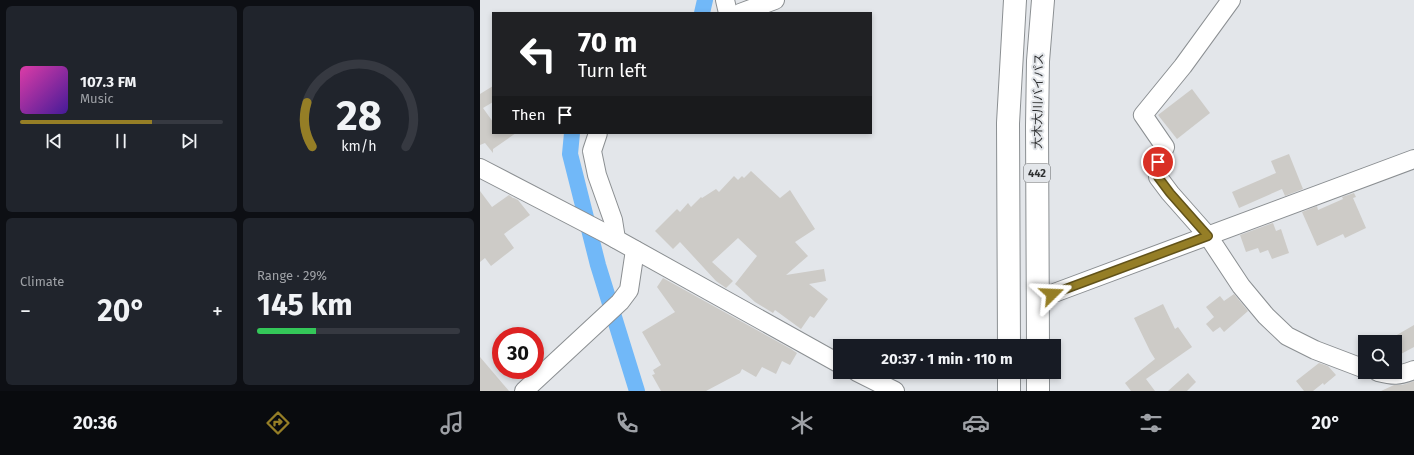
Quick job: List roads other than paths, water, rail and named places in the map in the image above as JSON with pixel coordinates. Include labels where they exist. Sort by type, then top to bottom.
[{"type":"highway","name":"442","points":[[1009,339],[1008,123],[1015,0]]},
{"type":"highway","name":"大木大川バイパス","points":[[1038,339],[1037,119],[1038,61],[1043,0]]},
{"type":"highway","points":[[1009,379],[1009,391]]},
{"type":"highway","points":[[1038,379],[1038,391]]},
{"type":"street","points":[[726,0],[728,12]]},
{"type":"street","points":[[743,12],[775,0]]},
{"type":"street","points":[[1231,0],[1143,116],[1165,147],[1158,162],[1158,177],[1208,236],[1241,286],[1266,316],[1287,336],[1315,350],[1358,366]]},
{"type":"street","points":[[598,134],[592,151],[597,175],[614,220],[610,236]]},
{"type":"street","points":[[1038,300],[1414,159]]},
{"type":"street","points":[[480,168],[610,236],[833,360]]},
{"type":"street","points":[[524,391],[620,302],[629,290],[635,250]]},
{"type":"street","points":[[1402,375],[1414,370]]},
{"type":"street","points":[[871,379],[895,391]]},
{"type":"waterway","points":[[702,12],[705,0]]},
{"type":"waterway","points":[[572,134],[570,154],[598,265],[637,391]]}]
